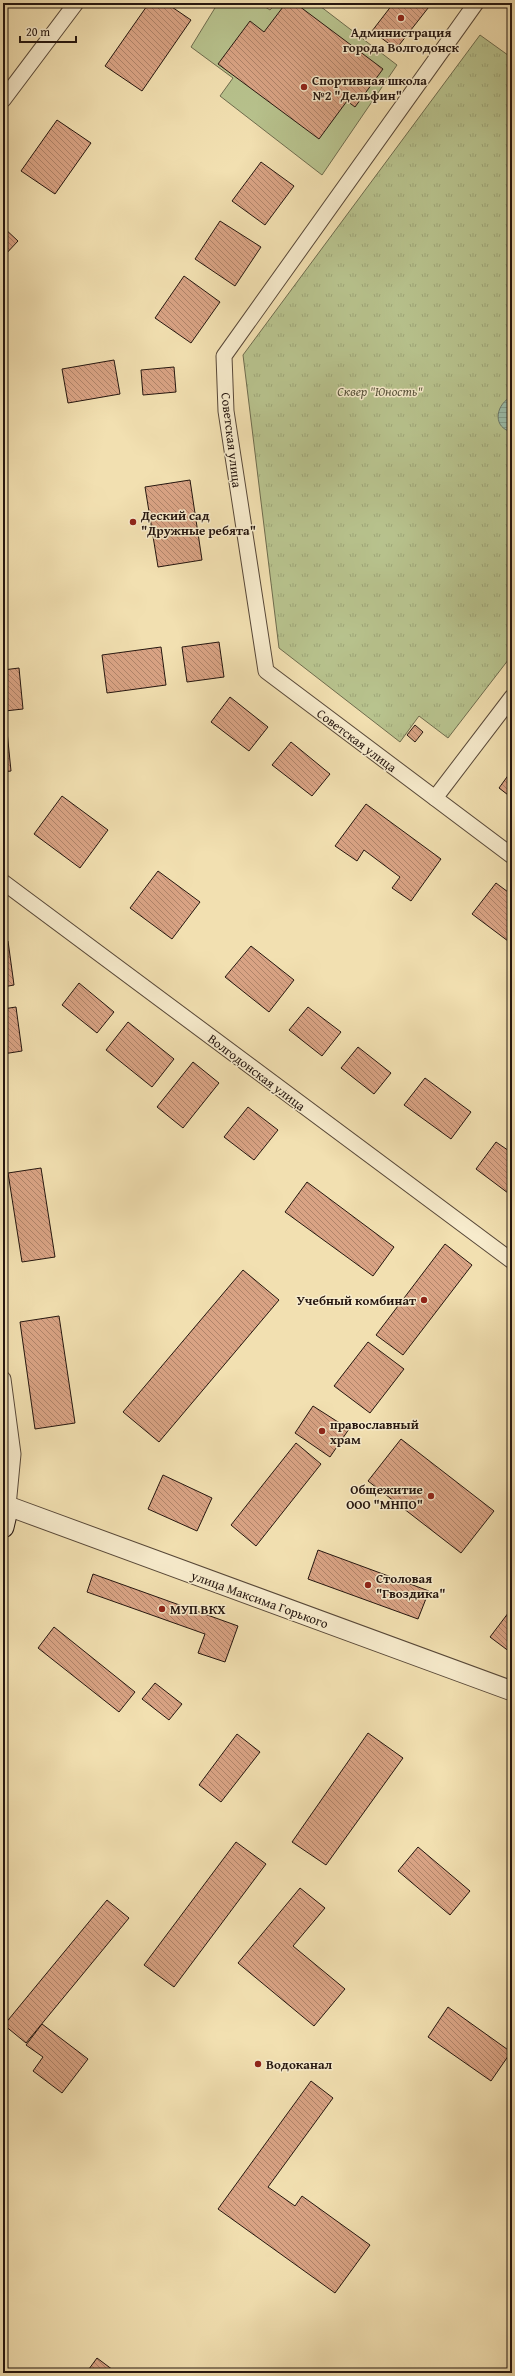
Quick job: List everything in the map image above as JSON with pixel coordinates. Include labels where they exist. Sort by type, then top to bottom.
[{"type":"main road","points":[[3,1527],[6,1505]]},
{"type":"street","points":[[3,100],[76,3]]},
{"type":"street","name":"Советская улица","points":[[476,3],[224,356],[226,411],[266,671],[512,856]]},
{"type":"street","points":[[435,798],[512,697]]},
{"type":"street","name":"Волгодонская улица","points":[[3,882],[512,1262]]},
{"type":"street","points":[[3,1379],[13,1454],[6,1505]]},
{"type":"street","name":"улица Максима Горького","points":[[6,1505],[512,1691]]},
{"type":"green space","name":"Спортивная школа №2 \"Дельфин\"","points":[[218,3],[259,3],[270,10],[276,3],[316,3],[397,65],[322,175],[220,96],[233,78],[191,47]]},
{"type":"green space","name":"Сквер \"Юность\"","points":[[480,35],[512,58],[512,655],[448,738],[419,716],[400,742],[279,648],[243,355]]},
{"type":"shaded area","points":[[509,398],[512,398],[512,432],[506,430],[502,426],[498,417],[501,407]]},
{"type":"building","points":[[149,3],[166,3],[191,20],[142,91],[105,66]]},
{"type":"building","points":[[286,3],[295,3],[383,69],[355,107],[347,101],[319,139],[218,64],[250,21],[264,32]]},
{"type":"building","name":"Администрация города Волгодонск","points":[[390,3],[432,3],[396,49],[372,31],[392,5]]},
{"type":"building","points":[[57,120],[91,143],[55,194],[21,171]]},
{"type":"building","points":[[261,162],[294,186],[265,225],[232,201]]},
{"type":"building","points":[[220,221],[261,247],[235,286],[195,259]]},
{"type":"building","points":[[3,227],[18,241],[3,257]]},
{"type":"building","points":[[184,276],[220,302],[191,343],[155,318]]},
{"type":"building","points":[[114,360],[120,394],[68,403],[62,369]]},
{"type":"building","points":[[174,367],[176,392],[143,395],[141,370]]},
{"type":"building","points":[[190,480],[202,560],[158,567],[145,487]]},
{"type":"building","points":[[219,642],[224,677],[187,682],[182,647]]},
{"type":"building","points":[[161,647],[166,685],[107,693],[102,655]]},
{"type":"building","points":[[19,668],[23,709],[5,711],[11,771],[3,772],[3,670]]},
{"type":"building","points":[[230,697],[268,727],[249,751],[211,722]]},
{"type":"building","points":[[415,725],[423,732],[415,742],[407,735]]},
{"type":"building","points":[[291,742],[330,774],[312,796],[272,765]]},
{"type":"building","points":[[512,770],[512,798],[499,788]]},
{"type":"building","points":[[62,796],[108,830],[80,868],[34,834]]},
{"type":"building","points":[[366,804],[441,859],[411,901],[392,888],[400,877],[364,850],[357,861],[335,846]]},
{"type":"building","points":[[158,871],[200,902],[172,939],[130,908]]},
{"type":"building","points":[[496,883],[512,895],[512,944],[472,914]]},
{"type":"building","points":[[3,941],[8,941],[14,985],[3,987]]},
{"type":"building","points":[[251,946],[294,980],[269,1012],[225,977]]},
{"type":"building","points":[[79,983],[114,1012],[97,1033],[62,1005]]},
{"type":"building","points":[[16,1007],[22,1051],[3,1054],[3,1009]]},
{"type":"building","points":[[308,1007],[341,1032],[322,1056],[289,1030]]},
{"type":"building","points":[[128,1022],[174,1059],[152,1087],[106,1050]]},
{"type":"building","points":[[358,1047],[391,1073],[374,1094],[341,1068]]},
{"type":"building","points":[[193,1062],[219,1083],[183,1128],[157,1107]]},
{"type":"building","points":[[425,1078],[471,1112],[451,1139],[404,1105]]},
{"type":"building","points":[[248,1107],[278,1130],[254,1160],[224,1137]]},
{"type":"building","points":[[496,1142],[512,1153],[512,1196],[476,1169]]},
{"type":"building","points":[[41,1168],[55,1257],[22,1262],[8,1173]]},
{"type":"building","points":[[307,1182],[394,1247],[373,1276],[285,1212]]},
{"type":"building","name":"Учебный комбинат","points":[[445,1244],[472,1265],[403,1355],[376,1335]]},
{"type":"building","points":[[243,1270],[279,1300],[159,1442],[123,1412]]},
{"type":"building","points":[[59,1316],[75,1423],[35,1429],[20,1322]]},
{"type":"building","points":[[368,1342],[404,1369],[370,1413],[334,1386]]},
{"type":"building","name":"православный храм","points":[[313,1406],[349,1429],[330,1457],[295,1433]]},
{"type":"building","name":"Общежитие ООО \"МНПО\"","points":[[401,1439],[494,1511],[461,1553],[368,1481]]},
{"type":"building","points":[[296,1443],[321,1464],[256,1546],[231,1525]]},
{"type":"building","points":[[163,1475],[212,1498],[197,1531],[148,1509]]},
{"type":"building","name":"Столовая \"Гвоздика\"","points":[[318,1550],[429,1591],[418,1619],[308,1579]]},
{"type":"building","name":"МУП ВКХ","points":[[93,1574],[238,1626],[225,1662],[198,1653],[205,1634],[87,1592]]},
{"type":"building","points":[[512,1608],[512,1649],[510,1652],[490,1637]]},
{"type":"building","points":[[54,1627],[135,1692],[119,1712],[38,1648]]},
{"type":"building","points":[[155,1683],[182,1704],[169,1720],[142,1699]]},
{"type":"building","points":[[368,1733],[403,1758],[326,1865],[292,1842]]},
{"type":"building","points":[[237,1734],[260,1752],[221,1802],[199,1785]]},
{"type":"building","points":[[236,1842],[266,1864],[174,1987],[144,1965]]},
{"type":"building","points":[[418,1847],[470,1891],[450,1915],[398,1871]]},
{"type":"building","points":[[300,1888],[325,1908],[293,1946],[345,1989],[314,2026],[238,1963]]},
{"type":"building","points":[[107,1900],[129,1918],[26,2043],[4,2025]]},
{"type":"building","points":[[448,2007],[511,2052],[491,2081],[428,2037]]},
{"type":"building","points":[[42,2024],[88,2059],[62,2093],[33,2071],[43,2057],[26,2045]]},
{"type":"building","points":[[311,2081],[333,2098],[268,2187],[295,2206],[302,2196],[370,2245],[335,2293],[218,2209]]},
{"type":"building","points":[[97,2358],[117,2373],[86,2373]]},
{"type":"place","name":"Администрация города Волгодонск","points":[[401,18]]},
{"type":"place","name":"Спортивная школа №2 \"Дельфин\"","points":[[304,87]]},
{"type":"place","name":"Деский сад \"Дружные ребята\"","points":[[133,522]]},
{"type":"place","name":"Учебный комбинат","points":[[424,1300]]},
{"type":"place","name":"православный храм","points":[[322,1431]]},
{"type":"place","name":"Общежитие ООО \"МНПО\"","points":[[431,1496]]},
{"type":"place","name":"Столовая \"Гвоздика\"","points":[[368,1585]]},
{"type":"place","name":"МУП ВКХ","points":[[162,1609]]},
{"type":"place","name":"Водоканал","points":[[258,2064]]}]
